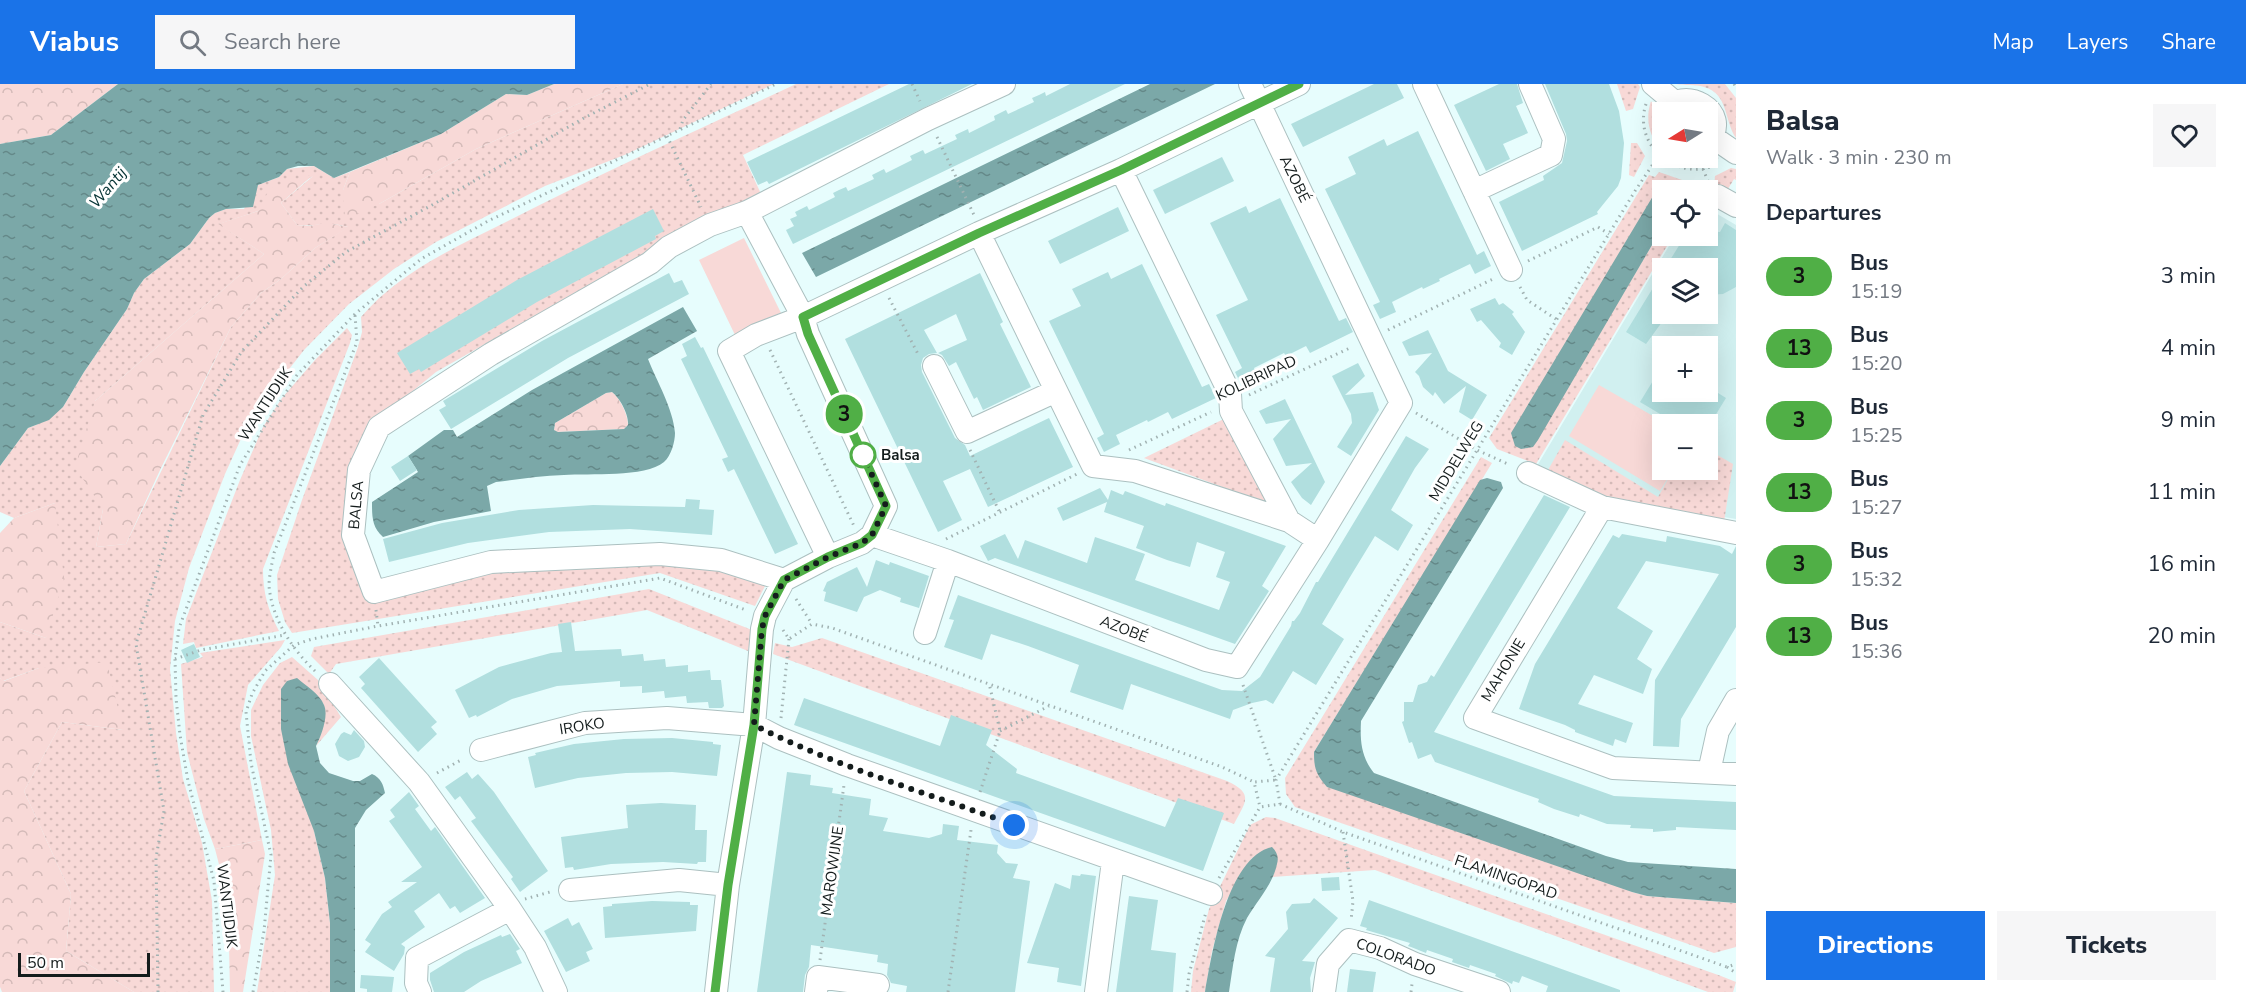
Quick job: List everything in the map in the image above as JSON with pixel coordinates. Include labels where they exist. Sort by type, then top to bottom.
[{"type":"street","name":"BALSA","points":[[784,580],[721,560],[660,554],[491,562],[374,592],[353,535],[359,470],[379,427],[491,354],[650,263],[669,247],[710,225],[747,212],[928,119],[1004,84]]},
{"type":"street","points":[[828,557],[729,351],[762,333],[803,317],[881,280],[976,222],[1121,170],[1254,93],[1299,84]]},
{"type":"street","points":[[1424,84],[1511,270]]},
{"type":"street","points":[[1474,191],[1551,155],[1554,139],[1530,84]]},
{"type":"street","points":[[1654,85],[1666,102]]},
{"type":"street","points":[[1672,102],[1678,94],[1694,89],[1710,94],[1717,102]]},
{"type":"street","name":"AZOBÉ","points":[[1254,93],[1401,403]]},
{"type":"street","points":[[1718,104],[1723,115],[1718,132]]},
{"type":"street","points":[[1718,144],[1735,152]]},
{"type":"street","points":[[1121,170],[1230,394],[1231,411],[1289,522]]},
{"type":"street","points":[[716,992],[728,885],[754,725],[765,616],[784,580],[867,539],[886,506],[808,334],[803,317],[747,212]]},
{"type":"street","points":[[976,222],[1093,466],[1135,471],[1289,522],[1318,540]]},
{"type":"street","points":[[934,366],[967,432],[1056,391]]},
{"type":"street","points":[[1237,667],[1401,403]]},
{"type":"street","points":[[1528,473],[1602,507],[1736,533]]},
{"type":"street","name":"MAHONIE","points":[[1602,507],[1475,718],[1613,768],[1736,774]]},
{"type":"street","name":"AZOBÉ","points":[[867,539],[945,551],[1206,660],[1237,667]]},
{"type":"street","points":[[925,633],[945,551]]},
{"type":"street","points":[[330,684],[419,782],[535,947],[556,992]]},
{"type":"street","points":[[1709,772],[1718,731],[1736,700]]},
{"type":"street","name":"IROKO","points":[[480,750],[585,723],[667,718],[754,725]]},
{"type":"street","points":[[754,725],[779,738],[847,765],[1210,894]]},
{"type":"street","points":[[1096,992],[1113,861]]},
{"type":"street","points":[[570,890],[679,880],[728,885]]},
{"type":"street","points":[[420,992],[416,983],[417,958],[510,909]]},
{"type":"street","name":"COLORADO","points":[[1324,992],[1328,964],[1349,940],[1380,948],[1424,967],[1499,992]]},
{"type":"street","points":[[817,984],[878,985]]},
{"type":"path","points":[[158,992],[156,858],[164,811],[136,644],[203,415],[242,351],[304,286],[346,252],[584,118],[650,84]]},
{"type":"path","points":[[680,129],[683,120],[711,84]]},
{"type":"path","name":"WANTIJDIJK","points":[[224,992],[214,881],[180,735],[175,659],[179,627],[240,465],[297,375],[355,314],[421,259],[488,221],[776,84]]},
{"type":"path","points":[[1652,144],[1646,134],[1643,121],[1646,102],[1654,85]]},
{"type":"path","points":[[667,136],[696,196]]},
{"type":"path","points":[[1718,163],[1735,152]]},
{"type":"path","name":"MIDDELWEG","points":[[1276,780],[1556,319],[1652,166]]},
{"type":"path","points":[[954,171],[976,222]]},
{"type":"path","name":"KOLIBRIPAD","points":[[1125,452],[1371,338],[1598,227],[1609,234]]},
{"type":"path","points":[[1511,270],[1527,300],[1556,319]]},
{"type":"path","points":[[881,280],[917,355],[928,359],[934,366]]},
{"type":"path","points":[[330,684],[304,660],[286,635],[275,612],[269,584],[274,553],[357,342],[355,314]]},
{"type":"path","points":[[762,333],[867,539]]},
{"type":"path","points":[[1401,403],[1477,450],[1528,473]]},
{"type":"path","points":[[967,432],[965,441],[1000,513]]},
{"type":"path","points":[[945,551],[1000,513],[1093,466]]},
{"type":"path","points":[[784,580],[812,624]]},
{"type":"path","points":[[175,659],[201,650],[286,635]]},
{"type":"path","points":[[779,738],[789,639]]},
{"type":"path","points":[[253,992],[264,931],[271,855],[251,763],[246,712],[252,694],[265,671],[294,645]]},
{"type":"path","points":[[1237,667],[1276,780],[1280,804],[1260,807]]},
{"type":"path","points":[[948,992],[974,810],[1000,731],[989,683]]},
{"type":"path","points":[[1000,731],[1049,706]]},
{"type":"path","points":[[419,782],[480,750]]},
{"type":"path","name":"MAROWIJNE","points":[[817,984],[847,765]]},
{"type":"path","points":[[1187,992],[1189,974],[1210,894],[1260,807],[1254,782],[1276,780]]},
{"type":"path","name":"FLAMINGOPAD","points":[[1280,804],[1343,832],[1727,967],[1736,973]]},
{"type":"path","points":[[1343,832],[1353,901],[1349,940]]},
{"type":"path","points":[[510,909],[521,900],[555,891],[570,890]]},
{"type":"path","points":[[1727,967],[1736,964]]},
{"type":"shaded area","points":[[1718,214],[1736,225],[1736,519],[1615,499],[1537,466],[1652,274],[1652,324],[1718,324],[1718,258],[1662,258],[1669,246],[1718,246]]},
{"type":"green space","points":[[0,84],[118,84],[51,135],[0,144]]},
{"type":"green space","points":[[554,84],[623,84],[476,149],[379,204],[345,219],[343,190],[350,172],[441,134],[506,94],[527,95]]},
{"type":"green space","points":[[623,84],[774,84],[627,154],[545,186],[436,242],[394,269],[349,304],[304,350],[250,419],[225,474],[189,568],[175,621],[170,669],[183,779],[202,843],[212,901],[214,992],[134,992],[66,951],[71,894],[24,791],[62,722],[123,730],[39,668],[3,681],[0,678],[0,622],[46,638],[55,503],[14,518],[0,512],[0,466],[28,428],[63,407],[144,279],[190,244],[215,213],[226,209],[244,209],[258,185],[279,177],[287,169],[314,166],[334,178],[350,172],[343,190],[379,204],[476,149]],"holes":[[[313,176],[281,203],[297,225],[334,224],[348,227],[315,248],[281,279],[261,293],[231,327],[126,544],[96,547],[103,509],[95,401],[264,254],[219,224],[258,211]]]},
{"type":"green space","points":[[796,84],[889,84],[743,155],[762,196],[648,251],[436,372],[370,426],[362,437],[353,458],[369,603],[464,577],[601,559],[719,568],[767,582],[755,606],[660,573],[292,633],[285,622],[278,599],[277,575],[358,347],[362,332],[361,317],[376,301],[410,274],[449,251],[580,185]]},
{"type":"green space","points":[[1617,84],[1638,84],[1640,87],[1633,109],[1626,111]]},
{"type":"green space","points":[[1676,84],[1725,84],[1736,98],[1736,138],[1718,96],[1704,87]]},
{"type":"green space","points":[[1651,101],[1652,136],[1649,128],[1648,114]]},
{"type":"green space","points":[[1631,143],[1637,143],[1645,156],[1634,177],[1629,175]]},
{"type":"green space","points":[[1731,168],[1736,169],[1736,180],[1734,179],[1725,194],[1718,190],[1718,180],[1715,180],[1715,176]]},
{"type":"green space","points":[[1659,172],[1682,180],[1652,180],[1652,203],[1533,446],[1652,245],[1667,246],[1660,258],[1652,258],[1652,271],[1536,464],[1497,449],[1489,438],[1649,175],[1655,177]]},
{"type":"green space","points":[[314,174],[281,203],[297,225],[327,223],[349,227],[315,248],[281,279],[261,293],[231,327],[126,544],[96,547],[103,509],[75,467],[95,401],[264,254],[218,224],[258,211],[270,188]]},
{"type":"green space","points":[[744,238],[781,313],[735,335],[699,260]]},
{"type":"green space","points":[[347,328],[352,335],[350,343],[263,569],[267,601],[279,631],[196,648],[194,642],[183,644],[186,619],[263,427],[282,398]]},
{"type":"green space","points":[[1599,385],[1652,415],[1652,480],[1667,480],[1660,491],[1569,436]]},
{"type":"green space","points":[[612,392],[621,402],[627,416],[628,425],[624,429],[557,432],[554,430],[555,423],[606,393]]},
{"type":"green space","points":[[1232,415],[1271,505],[1144,458]]},
{"type":"green space","points":[[1565,440],[1658,497],[1667,480],[1718,480],[1718,455],[1733,464],[1724,522],[1615,501],[1548,470]]},
{"type":"green space","points":[[1481,457],[1492,463],[1314,752],[1632,892],[1647,896],[1736,903],[1736,947],[1714,953],[1295,807],[1286,794],[1285,778]]},
{"type":"green space","points":[[55,503],[64,578],[46,638],[0,622],[0,533],[14,518]]},
{"type":"green space","points":[[649,589],[752,630],[748,651],[647,610],[336,664],[329,674],[311,656],[314,647]]},
{"type":"green space","points":[[822,638],[1227,781],[1241,790],[1245,799],[1244,804],[1234,824],[773,654],[775,643],[792,647]]},
{"type":"green space","points":[[285,640],[248,685],[240,726],[262,840],[215,849],[204,819],[187,752],[181,664],[203,657],[200,653]]},
{"type":"green space","points":[[292,657],[318,680],[341,717],[316,746],[323,727],[325,711],[322,702],[312,690],[314,831],[325,878],[330,923],[330,992],[257,992],[275,875],[271,830],[251,736],[251,710],[263,685],[280,663]]},
{"type":"green space","points":[[107,662],[123,730],[62,722],[24,791],[71,894],[66,951],[134,992],[2,992],[0,987],[0,678],[4,681],[39,668]]},
{"type":"green space","points":[[1266,817],[1275,818],[1721,976],[1736,982],[1733,992],[1708,992],[1375,870],[1272,877],[1274,874],[1252,858],[1226,901],[1212,951],[1205,992],[1191,992],[1193,971],[1209,909],[1250,825]]},
{"type":"green space","points":[[262,840],[265,854],[243,992],[230,992],[228,899],[215,849]]},
{"type":"water","name":"Wantij","points":[[118,84],[554,84],[527,95],[506,94],[441,134],[334,178],[314,166],[287,169],[279,177],[258,185],[253,207],[226,209],[215,213],[190,244],[144,279],[63,407],[49,420],[28,428],[0,466],[0,144],[51,135]]},
{"type":"water","points":[[1150,84],[1215,84],[816,277],[802,253]]},
{"type":"water","points":[[1652,198],[1652,245],[1538,440],[1533,447],[1521,449],[1515,446],[1511,433]]},
{"type":"water","points":[[683,307],[697,331],[648,359],[674,424],[673,445],[664,462],[655,467],[631,473],[555,475],[496,482],[487,486],[491,511],[434,522],[383,537],[379,533],[373,521],[372,502],[418,472],[408,456],[444,430],[453,430],[457,437],[532,390]],"holes":[[[612,392],[618,398],[627,416],[628,425],[624,429],[558,432],[554,430],[555,423],[606,393]]]},
{"type":"water","points":[[1487,478],[1501,482],[1503,488],[1361,721],[1362,749],[1366,761],[1374,773],[1606,856],[1628,862],[1736,869],[1736,903],[1647,896],[1632,892],[1327,787],[1318,775],[1314,752],[1480,480]]},
{"type":"water","points":[[297,678],[319,697],[324,705],[326,715],[324,726],[316,746],[320,763],[329,773],[353,781],[360,781],[372,774],[378,777],[385,793],[366,810],[355,828],[355,992],[330,992],[330,923],[325,878],[314,831],[288,764],[281,729],[281,689],[287,681]]},
{"type":"water","points":[[1272,847],[1278,861],[1268,885],[1243,927],[1235,954],[1229,992],[1205,992],[1217,932],[1233,887],[1244,868],[1256,855]]},
{"type":"building","points":[[909,84],[972,84],[769,184],[767,181],[758,185],[747,162]]},
{"type":"building","points":[[1070,84],[1125,84],[793,244],[786,230],[794,226],[790,219],[797,216],[795,212],[807,206],[809,210],[835,197],[833,193],[839,190],[846,187],[848,191],[874,179],[872,175],[884,169],[886,173],[912,160],[910,156],[923,150],[925,154],[957,139],[955,135],[968,129],[969,133],[995,120],[994,116],[1006,110],[1008,114],[1034,102],[1032,98],[1045,92],[1046,96]]},
{"type":"building","points":[[1374,84],[1397,84],[1404,98],[1303,147],[1291,124]]},
{"type":"building","points":[[1499,84],[1517,84],[1523,103],[1516,106],[1528,133],[1503,144],[1510,159],[1486,171],[1454,105]]},
{"type":"building","points":[[1545,84],[1609,84],[1619,111],[1624,143],[1621,178],[1618,186],[1597,212],[1598,214],[1522,251],[1499,202],[1544,180],[1543,176],[1562,163],[1567,141]]},
{"type":"building","points":[[1418,131],[1477,255],[1484,251],[1491,266],[1475,274],[1470,264],[1439,279],[1440,281],[1392,302],[1396,312],[1380,319],[1373,305],[1380,302],[1325,189],[1356,174],[1348,157],[1384,139],[1387,146]]},
{"type":"building","points":[[1222,157],[1234,181],[1165,214],[1153,190]]},
{"type":"building","points":[[1280,198],[1339,321],[1346,318],[1353,332],[1310,353],[1306,346],[1286,356],[1284,353],[1254,368],[1258,378],[1242,386],[1235,372],[1242,368],[1216,315],[1248,300],[1210,223],[1246,206],[1249,213]]},
{"type":"building","points":[[1118,207],[1129,231],[1060,264],[1048,241]]},
{"type":"building","points":[[653,209],[664,231],[655,236],[656,239],[537,302],[421,372],[419,369],[410,374],[397,353],[517,280]]},
{"type":"building","points":[[1725,223],[1736,230],[1736,287],[1718,294],[1718,258],[1671,258],[1679,246],[1718,246],[1718,232]]},
{"type":"building","points":[[1142,264],[1202,387],[1209,384],[1216,398],[1172,419],[1168,412],[1148,422],[1147,420],[1116,435],[1120,444],[1104,452],[1097,438],[1104,434],[1049,321],[1081,306],[1072,289],[1108,272],[1111,279]]},
{"type":"building","points":[[669,273],[674,283],[682,280],[689,294],[568,358],[451,429],[439,410],[446,406],[443,401],[542,341]]},
{"type":"building","points":[[980,273],[1003,322],[1000,324],[1031,387],[983,410],[977,397],[974,399],[956,362],[949,366],[938,353],[967,340],[956,314],[924,330],[937,353],[923,358],[922,372],[955,438],[965,445],[970,456],[1049,418],[1073,467],[988,507],[970,469],[943,481],[962,520],[938,532],[845,339]]},
{"type":"building","points":[[1652,289],[1652,324],[1661,324],[1646,344],[1626,332]]},
{"type":"building","points":[[1495,298],[1499,305],[1503,303],[1514,312],[1512,314],[1525,332],[1512,355],[1499,347],[1501,343],[1481,320],[1477,322],[1470,309]]},
{"type":"building","points":[[1428,330],[1448,371],[1487,395],[1472,420],[1459,412],[1466,386],[1444,404],[1435,392],[1433,396],[1423,387],[1415,372],[1432,353],[1409,356],[1402,342]]},
{"type":"building","points":[[695,337],[701,348],[703,347],[798,544],[775,554],[734,469],[728,472],[722,459],[728,457],[681,359],[687,356],[682,344]]},
{"type":"building","points":[[1358,363],[1365,376],[1345,395],[1373,392],[1379,410],[1351,456],[1337,447],[1352,423],[1351,414],[1332,376]]},
{"type":"building","points":[[1652,382],[1652,402],[1718,402],[1718,393],[1726,398],[1716,414],[1660,414],[1640,402]]},
{"type":"building","points":[[1285,399],[1325,482],[1311,505],[1302,498],[1291,482],[1312,463],[1286,466],[1273,439],[1291,419],[1266,424],[1259,411]]},
{"type":"building","points":[[1406,436],[1429,449],[1415,468],[1391,510],[1413,525],[1398,551],[1375,536],[1350,577],[1322,624],[1344,639],[1316,685],[1293,671],[1273,704],[1266,700],[1252,703],[1233,710],[1230,719],[1131,684],[1123,710],[1070,692],[1079,665],[1028,646],[991,634],[982,660],[944,647],[954,620],[949,619],[958,595],[1222,690],[1242,691],[1260,677]]},
{"type":"building","points":[[408,456],[417,470],[400,481],[391,467]]},
{"type":"building","points":[[1100,488],[1108,500],[1111,490],[1123,495],[1125,491],[1165,506],[1166,503],[1286,546],[1262,586],[1269,591],[1235,644],[995,558],[988,561],[980,546],[1005,534],[1018,559],[1025,540],[1087,563],[1095,537],[1145,554],[1135,580],[1219,610],[1230,582],[1216,577],[1225,552],[1197,542],[1190,567],[1136,548],[1144,526],[1104,512],[1107,502],[1063,521],[1057,508]]},
{"type":"building","points":[[1544,495],[1570,507],[1434,732],[1614,796],[1736,802],[1736,830],[1676,827],[1676,830],[1653,832],[1653,829],[1630,828],[1631,825],[1607,824],[1580,814],[1579,817],[1554,809],[1538,802],[1539,799],[1435,762],[1431,754],[1418,759],[1412,742],[1409,743],[1402,722],[1404,721],[1404,702],[1413,702],[1418,685],[1427,682],[1431,675],[1434,677]]},
{"type":"building","points":[[686,499],[700,500],[699,509],[714,510],[712,535],[630,529],[549,532],[468,543],[389,562],[383,539],[442,523],[519,510],[593,505],[685,507]]},
{"type":"building","points":[[1622,534],[1666,542],[1667,536],[1720,546],[1732,554],[1736,546],[1736,627],[1681,719],[1679,747],[1653,746],[1655,680],[1719,574],[1646,561],[1617,608],[1653,631],[1637,659],[1652,669],[1643,694],[1594,675],[1578,704],[1633,723],[1626,743],[1615,739],[1613,746],[1575,732],[1565,725],[1519,709],[1535,664],[1613,535],[1619,538]]},
{"type":"building","points":[[876,560],[889,565],[890,562],[929,576],[919,608],[900,602],[901,598],[880,590],[864,597],[857,612],[824,601],[826,592],[823,591],[827,582],[857,567],[867,587]]},
{"type":"building","points":[[571,622],[575,651],[621,649],[622,656],[643,654],[644,661],[665,659],[666,667],[688,665],[688,672],[710,670],[711,680],[721,680],[724,706],[709,708],[708,702],[687,703],[686,696],[665,698],[664,691],[642,693],[642,686],[620,687],[620,681],[557,686],[512,699],[477,717],[476,715],[469,718],[455,690],[499,667],[562,652],[558,624]]},
{"type":"building","points":[[194,644],[200,657],[187,663],[181,650]]},
{"type":"building","points":[[379,658],[437,722],[431,727],[437,734],[418,752],[361,688],[365,684],[359,677]]},
{"type":"building","points":[[804,698],[940,746],[951,715],[992,730],[986,745],[1017,769],[1016,773],[1165,827],[1178,798],[1224,813],[1203,871],[794,725]]},
{"type":"building","points":[[354,730],[364,741],[365,747],[359,757],[348,761],[339,756],[335,744],[341,734],[344,732],[351,735]]},
{"type":"building","points":[[672,738],[713,742],[713,744],[721,745],[717,776],[672,772],[626,773],[578,778],[535,788],[528,757],[536,755],[535,753],[574,744],[624,739]]},
{"type":"building","points":[[467,772],[472,779],[478,774],[494,792],[548,871],[520,892],[511,879],[513,877],[471,821],[476,818],[460,796],[455,800],[445,787]]},
{"type":"building","points":[[787,772],[811,775],[810,785],[833,788],[832,793],[871,799],[869,815],[888,818],[883,831],[929,838],[942,834],[943,824],[959,826],[957,840],[998,845],[997,853],[1006,863],[1018,864],[1013,878],[1030,881],[1015,992],[906,992],[907,986],[891,983],[887,975],[888,964],[877,962],[878,955],[811,945],[803,992],[757,992]]},
{"type":"building","points":[[409,792],[419,806],[415,809],[431,831],[435,827],[485,898],[460,913],[455,906],[450,909],[439,893],[414,911],[425,927],[401,944],[405,947],[404,954],[394,971],[365,952],[371,944],[365,940],[382,914],[392,907],[388,902],[417,882],[401,882],[422,867],[389,821],[395,817],[390,810]]},
{"type":"building","points":[[661,803],[696,805],[695,830],[707,830],[706,862],[697,864],[663,862],[611,864],[574,870],[573,867],[565,868],[561,837],[628,828],[626,805]]},
{"type":"building","points":[[1081,874],[1096,876],[1081,986],[1057,982],[1059,968],[1027,963],[1055,883],[1070,889],[1072,875],[1080,876]]},
{"type":"building","points":[[1339,877],[1340,890],[1322,891],[1321,878]]},
{"type":"building","points":[[1129,896],[1158,900],[1151,950],[1176,953],[1173,992],[1116,992]]},
{"type":"building","points":[[1314,898],[1338,918],[1302,961],[1315,962],[1310,978],[1311,992],[1270,992],[1275,958],[1265,956],[1288,929],[1286,912],[1292,904],[1310,903]]},
{"type":"building","points":[[1369,900],[1620,990],[1620,992],[1546,992],[1548,986],[1522,976],[1519,983],[1513,981],[1512,984],[1495,976],[1496,974],[1470,965],[1469,968],[1452,962],[1453,959],[1427,950],[1426,953],[1408,946],[1410,943],[1366,930],[1367,928],[1360,926]]},
{"type":"building","points":[[652,901],[690,902],[690,905],[698,905],[696,931],[605,938],[603,907],[612,906],[612,904]]},
{"type":"building","points":[[568,918],[572,926],[579,922],[593,949],[586,952],[590,961],[566,972],[544,931]]},
{"type":"building","points":[[510,934],[520,949],[516,951],[522,963],[481,981],[464,992],[434,992],[430,973],[464,952],[501,935],[502,937]]},
{"type":"building","points":[[1350,969],[1376,972],[1373,992],[1347,992]]},
{"type":"building","points":[[361,975],[394,977],[392,992],[367,992],[367,989],[360,988]]},
{"type":"bus line","name":"3","points":[[715,992],[728,885],[754,725],[765,616],[784,580],[828,557],[862,543],[872,535],[886,506],[808,334],[803,317],[979,233],[1121,170],[1299,84]]},
{"type":"place","name":"Balsa","points":[[863,455]]},
{"type":"route","points":[[863,455],[886,506],[872,535],[862,543],[828,557],[784,580],[765,616],[762,629],[754,725],[779,738],[847,765],[1014,825]]}]
